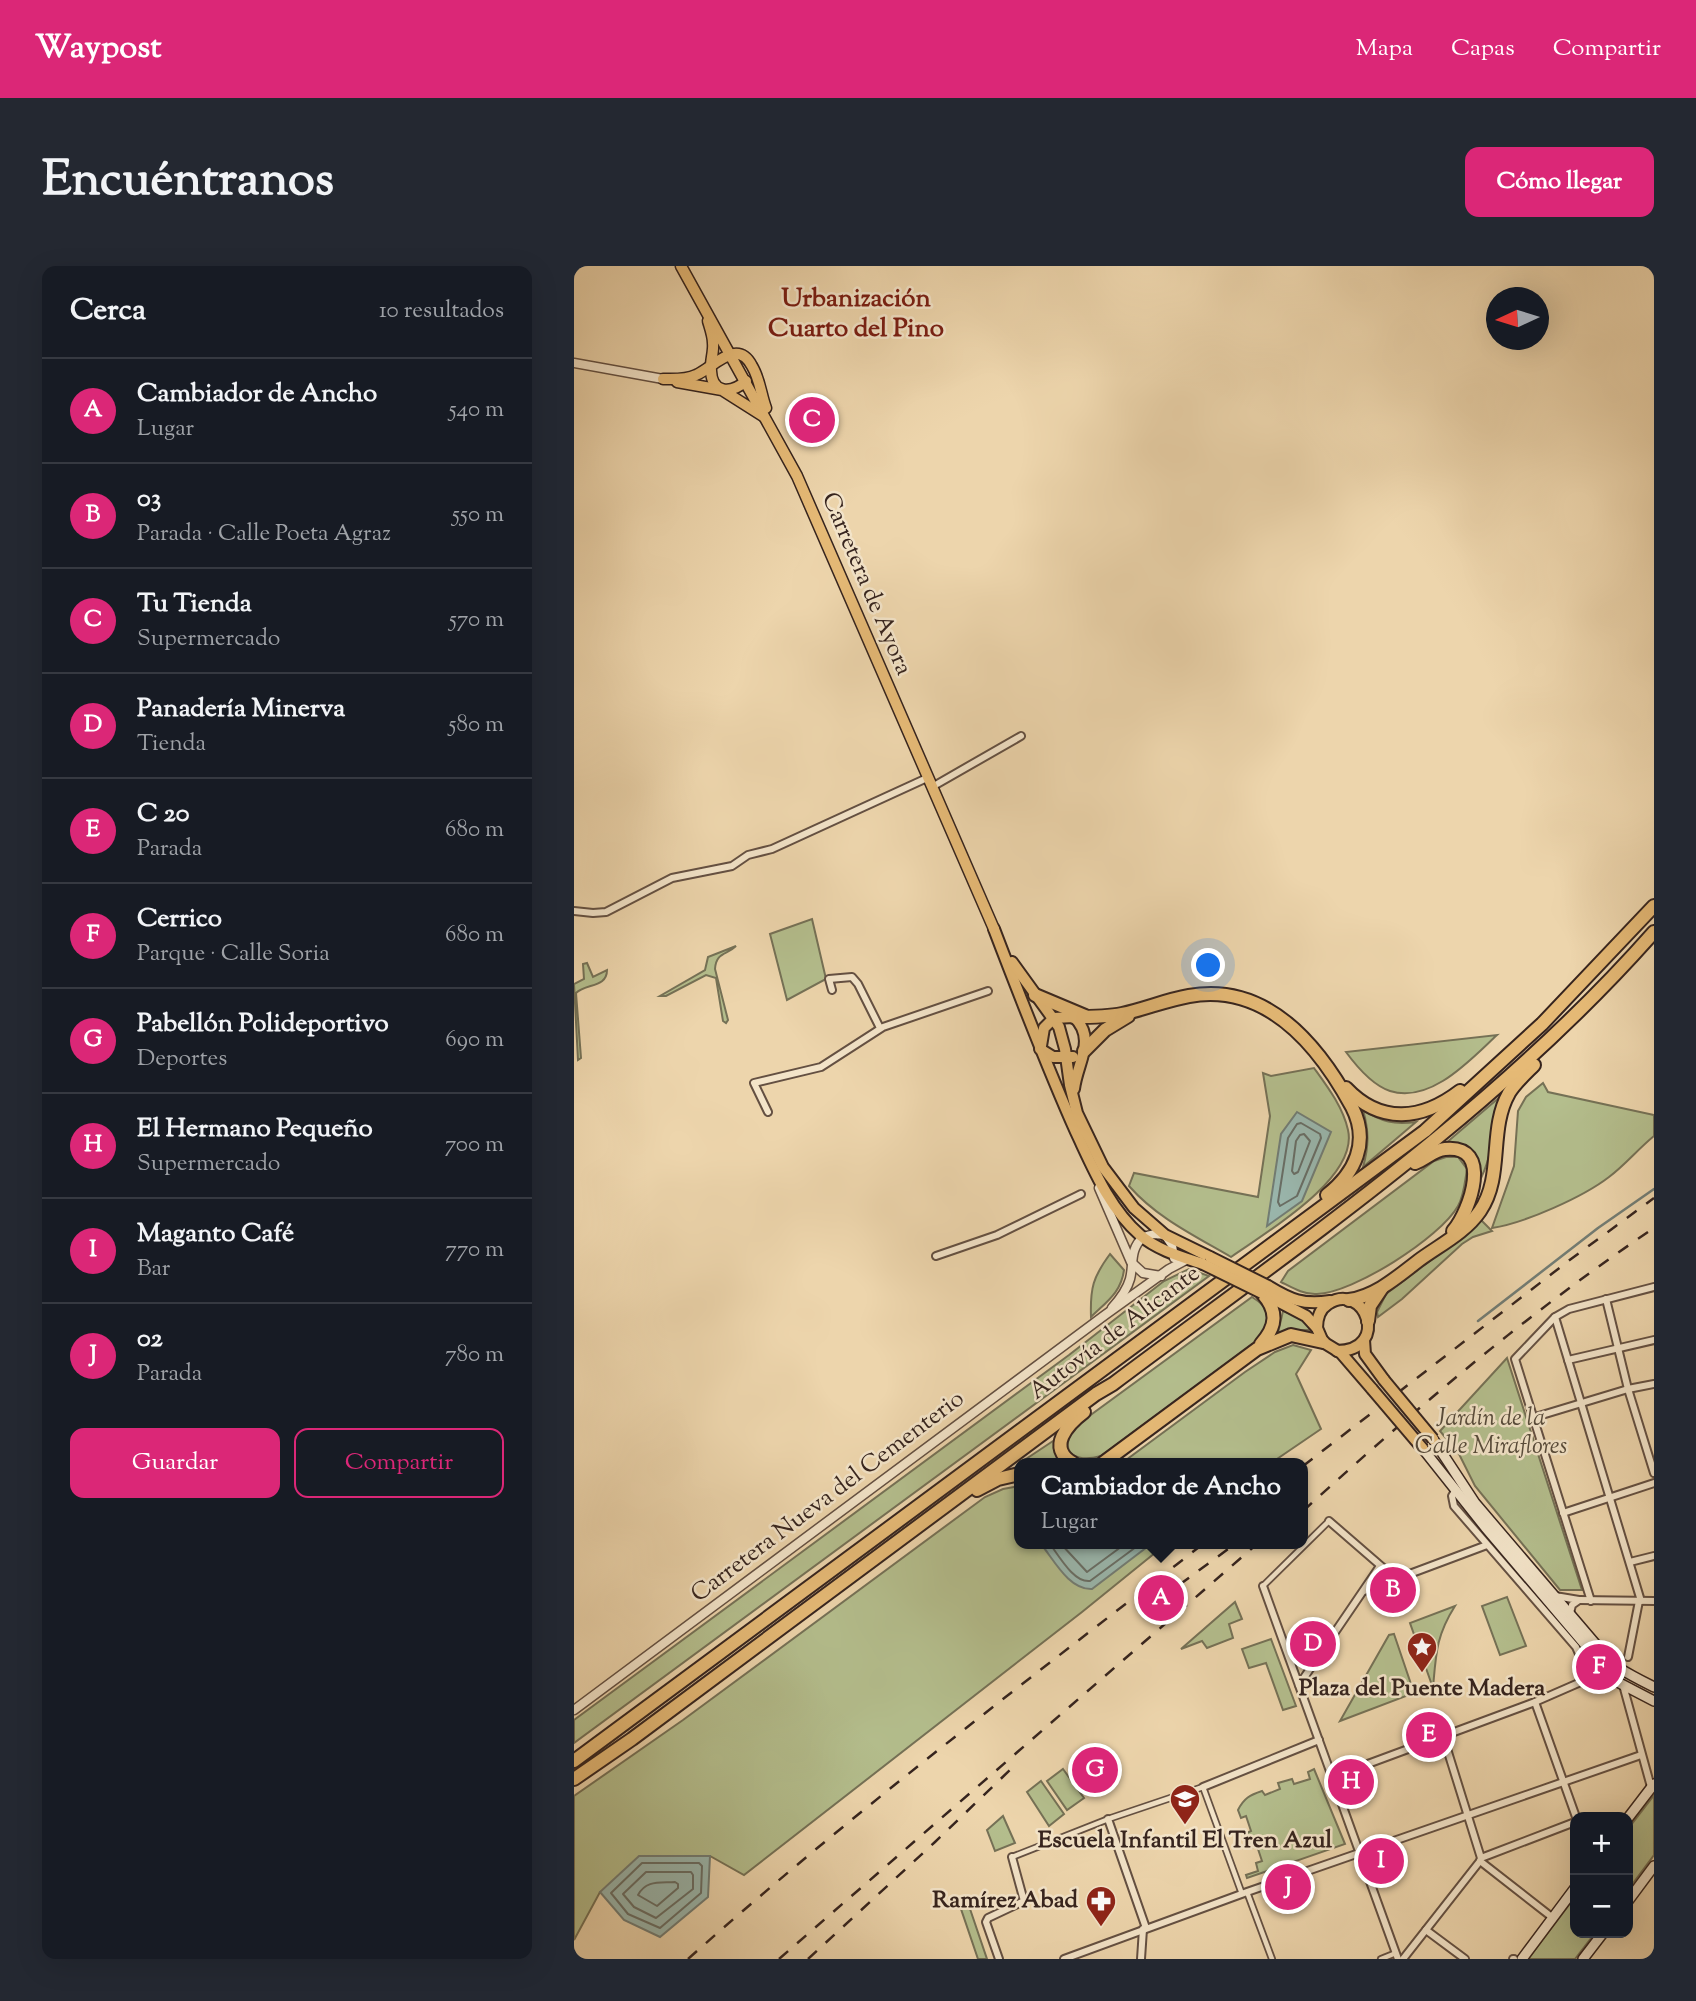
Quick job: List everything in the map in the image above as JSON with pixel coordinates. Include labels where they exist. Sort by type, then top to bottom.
[{"type":"highway","name":"Autovía de Alicante","points":[[574,1761],[1425,1131],[1577,989],[1654,906]]},
{"type":"highway","points":[[994,929],[1015,967],[1054,1018],[1063,1038],[1074,1104],[1089,1141],[1103,1167],[1134,1208],[1165,1236],[1298,1311],[1317,1328],[1323,1342]]},
{"type":"highway","points":[[994,929],[1040,1049],[1087,1156],[1117,1212],[1143,1237],[1174,1254],[1188,1259],[1207,1260]]},
{"type":"highway","name":"Autovía de Alicante","points":[[574,1779],[948,1505],[991,1470],[1112,1384],[1399,1169],[1497,1089],[1579,1013],[1654,932]]},
{"type":"highway","points":[[1040,1049],[1044,1028],[1054,1018],[1120,1015],[1199,994],[1223,994],[1245,998],[1274,1013],[1294,1028],[1353,1096],[1380,1111],[1400,1115],[1429,1110],[1485,1077]]},
{"type":"highway","points":[[1035,995],[1088,1017]]},
{"type":"highway","points":[[1040,1049],[1053,1057],[1066,1058],[1084,1051],[1105,1030],[1137,1010]]},
{"type":"highway","points":[[1074,1017],[1084,1030],[1087,1042],[1076,1077],[1074,1104]]},
{"type":"highway","points":[[1265,1290],[1306,1303],[1366,1296],[1385,1286],[1457,1234],[1480,1211],[1491,1188],[1497,1130],[1510,1091],[1543,1056],[1551,1039]]},
{"type":"highway","points":[[1297,1225],[1312,1208],[1338,1187],[1349,1174],[1359,1152],[1356,1116],[1328,1068]]},
{"type":"highway","points":[[1399,1169],[1443,1149],[1456,1149],[1470,1158],[1474,1176],[1468,1206],[1455,1228],[1438,1246]]},
{"type":"highway","points":[[1337,1351],[1352,1349],[1364,1340],[1368,1332],[1373,1300],[1385,1286]]},
{"type":"highway","points":[[1110,1458],[1257,1349],[1274,1325],[1275,1313],[1265,1290]]},
{"type":"highway","points":[[1349,1300],[1361,1307],[1368,1321]]},
{"type":"highway","points":[[1317,1328],[1322,1308],[1333,1301]]},
{"type":"highway","points":[[1257,1349],[1291,1335],[1323,1342],[1337,1351],[1423,1449]]},
{"type":"highway","points":[[1364,1340],[1365,1354],[1433,1438]]},
{"type":"highway","points":[[1067,1458],[1061,1447],[1064,1431],[1101,1398],[1112,1384]]},
{"type":"highway","points":[[948,1505],[998,1479],[1014,1475]]},
{"type":"main road","name":"Carretera de Ayora","points":[[681,266],[798,478],[994,929]]},
{"type":"main road","points":[[703,304],[713,342],[713,383],[766,419]]},
{"type":"main road","points":[[663,379],[689,378],[730,354],[743,356],[752,365],[776,435]]},
{"type":"main road","points":[[663,379],[722,390],[731,390],[746,382]]},
{"type":"main road","points":[[1433,1438],[1475,1503],[1604,1654],[1612,1662],[1654,1687]]},
{"type":"main road","points":[[1423,1449],[1455,1491],[1587,1647],[1585,1671],[1590,1678],[1598,1680],[1606,1676],[1612,1669],[1612,1662]]},
{"type":"main road","points":[[1586,1661],[1594,1654],[1604,1654]]},
{"type":"main road","points":[[1606,1676],[1654,1701]]},
{"type":"main road","points":[[1632,1812],[1652,1786]]},
{"type":"main road","points":[[1633,1893],[1654,1866]]},
{"type":"main road","points":[[1522,1959],[1570,1895]]},
{"type":"main road","points":[[1583,1959],[1599,1938]]},
{"type":"street","points":[[574,363],[663,379]]},
{"type":"street","points":[[574,911],[606,912],[672,878],[732,866],[748,855],[759,854],[929,783],[1021,736]]},
{"type":"street","points":[[832,990],[829,979],[852,977],[880,1028]]},
{"type":"street","points":[[768,1112],[754,1083],[821,1067],[880,1028],[988,991]]},
{"type":"street","points":[[1087,1156],[1131,1262],[1143,1273],[1161,1276],[1188,1259]]},
{"type":"street","points":[[936,1256],[997,1235],[1081,1194]]},
{"type":"street","points":[[1131,1262],[1135,1247],[1143,1237],[1154,1234],[1165,1236],[1172,1245],[1174,1254],[1169,1269]]},
{"type":"street","name":"Carretera Nueva del Cementerio","points":[[1105,1315],[1126,1289],[1131,1262]]},
{"type":"street","name":"Carretera Nueva del Cementerio","points":[[574,1710],[1161,1276]]},
{"type":"street","points":[[1591,1601],[1515,1359],[1555,1317],[1569,1309],[1654,1287]]},
{"type":"street","points":[[1606,1299],[1628,1389],[1654,1473]]},
{"type":"street","points":[[1555,1317],[1640,1601],[1628,1657]]},
{"type":"street","points":[[1568,1360],[1654,1340]]},
{"type":"street","points":[[1532,1418],[1628,1389],[1654,1384]]},
{"type":"street","points":[[1563,1513],[1654,1483]]},
{"type":"street","points":[[1455,1491],[1452,1496],[1454,1506],[1586,1661]]},
{"type":"street","points":[[1308,1542],[1329,1521],[1396,1579]]},
{"type":"street","points":[[1362,1592],[1487,1545]]},
{"type":"street","points":[[1301,1549],[1263,1586],[1399,1957]]},
{"type":"street","points":[[1630,1562],[1654,1556]]},
{"type":"street","points":[[1299,1685],[1380,1566]]},
{"type":"street","points":[[1555,1596],[1591,1601],[1654,1601]]},
{"type":"street","points":[[1570,1613],[1571,1606],[1579,1600]]},
{"type":"street","points":[[1333,1780],[1338,1775],[1535,1702],[1590,1678]]},
{"type":"street","points":[[1623,1683],[1641,1755],[1652,1786]]},
{"type":"street","points":[[1535,1702],[1573,1812]]},
{"type":"street","points":[[1443,1736],[1481,1859],[1553,1918]]},
{"type":"street","points":[[999,1959],[986,1923],[988,1919],[1024,1901],[1012,1857],[1108,1819],[1203,1787],[1319,1740]]},
{"type":"street","points":[[1063,1959],[1641,1755]]},
{"type":"street","points":[[1203,1787],[1272,1959]]},
{"type":"street","points":[[1108,1819],[1145,1928],[1141,1959]]},
{"type":"street","points":[[1381,1959],[1399,1957],[1426,1930],[1481,1859],[1570,1822]]},
{"type":"street","points":[[1426,1930],[1465,1959]]},
{"type":"green space","points":[[812,919],[826,979],[787,1000],[770,934]]},
{"type":"green space","points":[[736,946],[717,960],[715,969],[728,1020],[726,1023],[723,1021],[716,978],[706,975],[666,996],[660,996],[705,970],[708,957]]},
{"type":"green space","points":[[587,963],[593,977],[607,970],[600,983],[576,993],[581,1058],[578,1060],[574,984],[584,979],[583,964]]},
{"type":"green space","points":[[1497,1035],[1449,1077],[1420,1091],[1405,1093],[1390,1091],[1371,1080],[1346,1052]]},
{"type":"green space","points":[[1314,1068],[1342,1113],[1348,1130],[1348,1148],[1339,1167],[1325,1185],[1286,1219],[1231,1257],[1164,1217],[1129,1186],[1134,1173],[1258,1197],[1270,1116],[1263,1073],[1271,1076]]},
{"type":"green space","points":[[1543,1083],[1548,1092],[1654,1115],[1654,1136],[1615,1172],[1584,1193],[1537,1215],[1492,1228],[1514,1166],[1518,1111],[1526,1097]]},
{"type":"green space","points":[[1501,1096],[1490,1151],[1478,1184],[1478,1166],[1473,1154],[1463,1147],[1446,1143]]},
{"type":"green space","points":[[1363,1110],[1388,1122],[1416,1122],[1363,1167],[1367,1138]]},
{"type":"green space","points":[[1458,1157],[1467,1169],[1462,1198],[1448,1219],[1415,1248],[1373,1274],[1333,1291],[1307,1293],[1281,1282],[1288,1271],[1434,1161]]},
{"type":"green space","points":[[1480,1219],[1492,1231],[1462,1244],[1402,1299],[1378,1317],[1377,1312],[1386,1294],[1455,1242]]},
{"type":"green space","points":[[1110,1254],[1124,1270],[1120,1285],[1091,1317],[1094,1283]]},
{"type":"green space","points":[[1189,1269],[1209,1276],[574,1743],[574,1720],[1069,1355],[1164,1281]]},
{"type":"green space","points":[[1252,1297],[1268,1314],[1262,1337],[1101,1456],[1083,1458],[1071,1453],[1068,1442],[1077,1425]]},
{"type":"green space","points":[[1283,1311],[1302,1318],[1311,1330],[1278,1333]]},
{"type":"green space","points":[[1293,1345],[1311,1350],[1296,1374],[1321,1429],[1278,1458],[1129,1458],[1245,1372],[1275,1352]]},
{"type":"green space","name":"Jardín de la Calle Miraflores","points":[[1507,1358],[1582,1590],[1560,1590],[1475,1486],[1459,1454],[1440,1431]]},
{"type":"green space","points":[[1056,1439],[1056,1450],[1060,1458],[1028,1458]]},
{"type":"green space","points":[[1014,1487],[1014,1549],[1160,1549],[744,1875],[710,1856],[600,1892],[574,1940],[574,1796],[683,1720],[985,1497]]},
{"type":"green space","points":[[1507,1597],[1526,1646],[1500,1655],[1482,1606]]},
{"type":"green space","points":[[1235,1602],[1242,1619],[1229,1624],[1233,1638],[1207,1648],[1202,1641],[1181,1649]]},
{"type":"green space","points":[[1455,1606],[1440,1636],[1433,1688],[1410,1623]]},
{"type":"green space","points":[[1394,1634],[1414,1693],[1340,1721],[1389,1635]]},
{"type":"green space","points":[[1271,1639],[1296,1706],[1283,1710],[1266,1663],[1249,1668],[1242,1649]]},
{"type":"green space","points":[[1063,1769],[1084,1798],[1067,1810],[1047,1781]]},
{"type":"green space","points":[[1314,1769],[1345,1844],[1247,1878],[1246,1875],[1258,1871],[1256,1863],[1262,1861],[1257,1846],[1250,1848],[1245,1834],[1251,1831],[1246,1816],[1241,1818],[1238,1810],[1240,1806],[1254,1794],[1262,1791],[1265,1795],[1280,1789],[1278,1783],[1292,1779],[1294,1784],[1310,1779],[1308,1772]]},
{"type":"green space","points":[[1041,1781],[1064,1814],[1049,1826],[1027,1792]]},
{"type":"green space","points":[[1654,1795],[1654,1855],[1633,1883],[1633,1875],[1633,1822]]},
{"type":"green space","points":[[1003,1816],[1015,1843],[995,1851],[987,1830]]},
{"type":"green space","points":[[1570,1904],[1570,1938],[1591,1938],[1575,1959],[1528,1959]]},
{"type":"green space","points":[[969,1906],[987,1959],[978,1959],[961,1909]]},
{"type":"water","points":[[1297,1112],[1331,1132],[1302,1201],[1267,1226],[1281,1134]]},
{"type":"water","points":[[1045,1549],[1144,1549],[1092,1589],[1076,1585]]},
{"type":"water","points":[[639,1856],[710,1856],[708,1897],[660,1937],[624,1920],[600,1892]]},
{"type":"waterway","points":[[1478,1321],[1598,1228],[1654,1189]]},
{"type":"railway","points":[[1308,1462],[1654,1198]]},
{"type":"railway","points":[[1308,1507],[1473,1363],[1562,1293],[1654,1228]]},
{"type":"railway","points":[[688,1959],[750,1904],[878,1799],[1197,1549]]},
{"type":"railway","points":[[1160,1599],[1228,1549]]},
{"type":"railway","points":[[779,1959],[1251,1549]]},
{"type":"railway","points":[[808,1959],[1011,1769]]},
{"type":"place","name":"Tu Tienda","points":[[812,420]]},
{"type":"place","name":"03","points":[[1393,1590]]},
{"type":"place","name":"Cambiador de Ancho","points":[[1161,1598]]},
{"type":"place","name":"Panadería Minerva","points":[[1313,1644]]},
{"type":"place","name":"Cerrico","points":[[1599,1667]]},
{"type":"place","name":"Plaza del Puente Madera","points":[[1422,1674]]},
{"type":"place","name":"C 20","points":[[1429,1735]]},
{"type":"place","name":"Pabellón Polideportivo","points":[[1095,1770]]},
{"type":"place","name":"El Hermano Pequeño","points":[[1351,1782]]},
{"type":"place","name":"Escuela Infantil El Tren Azul","points":[[1185,1826]]},
{"type":"place","name":"Maganto Café","points":[[1381,1861]]},
{"type":"place","name":"02","points":[[1288,1887]]},
{"type":"place","name":"Ramírez Abad","points":[[1101,1928]]},
{"type":"district","name":"Urbanización Cuarto del Pino","points":[[856,314]]}]
